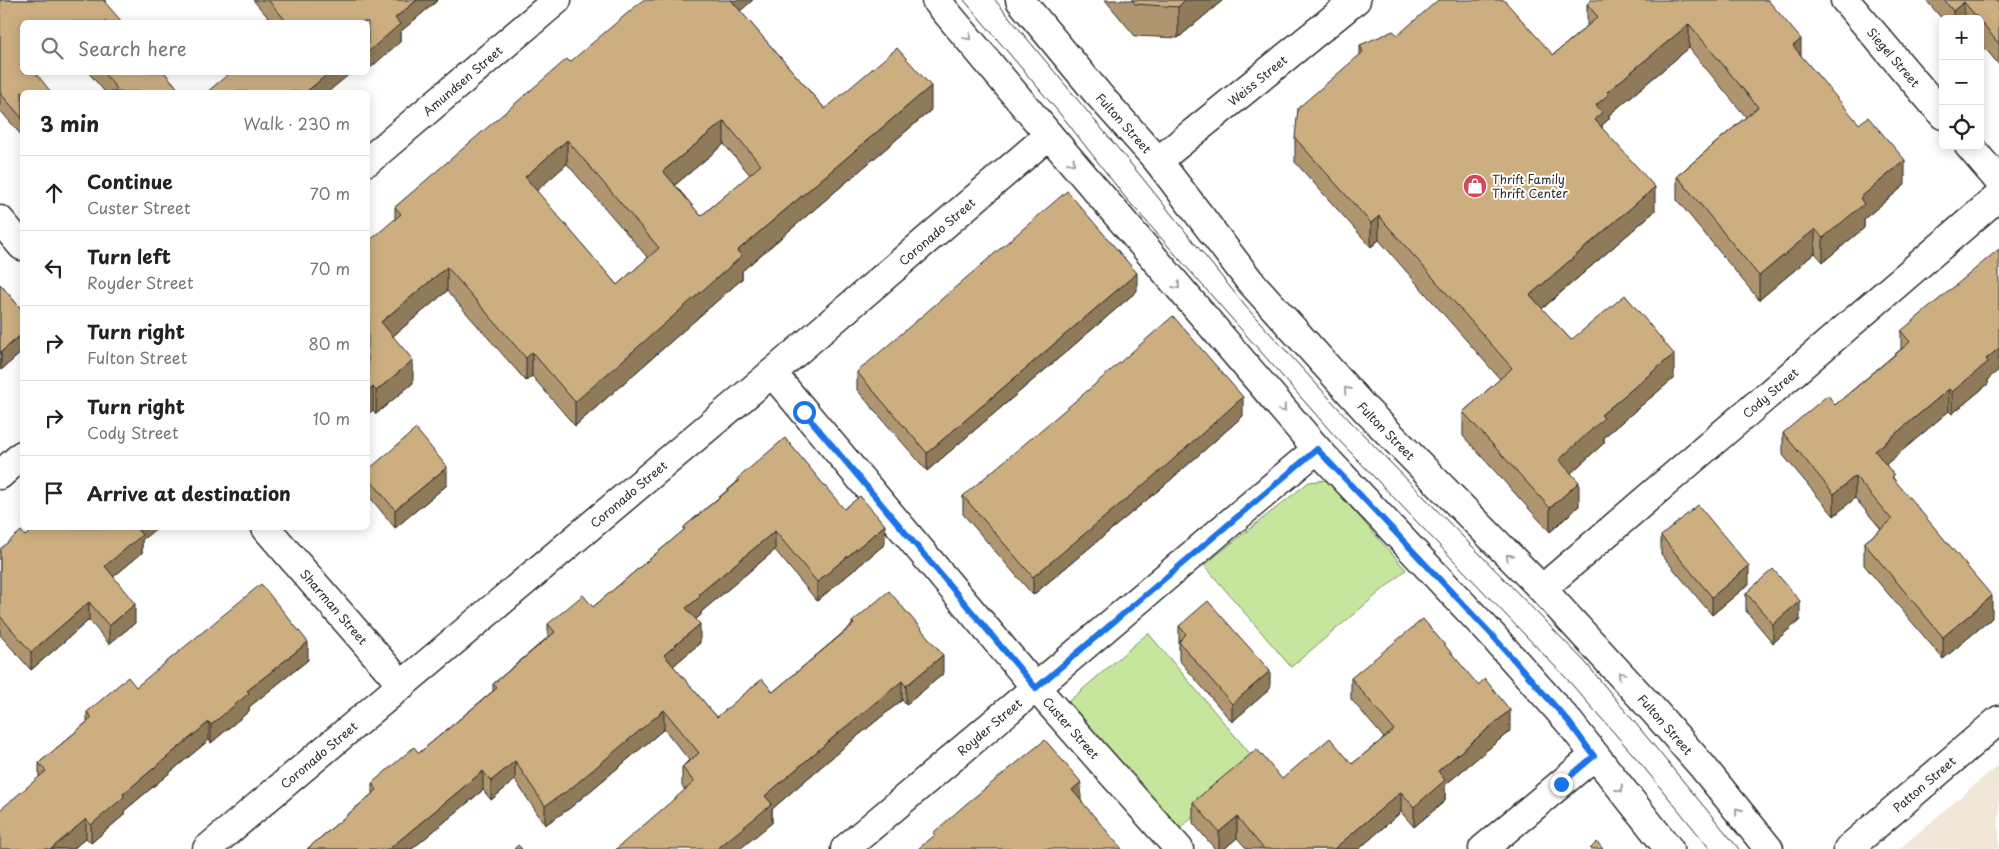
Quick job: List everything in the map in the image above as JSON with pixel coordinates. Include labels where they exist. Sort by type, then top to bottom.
[{"type":"street","name":"Amundsen Street","points":[[370,159],[558,0]]},
{"type":"street","points":[[936,0],[1317,449],[1491,634],[1569,722],[1669,849]]},
{"type":"street","name":"Fulton Street","points":[[1020,0],[1098,94],[1158,161],[1249,280],[1365,409],[1542,589],[1702,766],[1768,849]]},
{"type":"street","name":"Weiss Street","points":[[1158,161],[1356,0]]},
{"type":"street","name":"Siegel Street","points":[[1845,0],[1939,110]]},
{"type":"street","name":"Coronado Street","points":[[207,849],[772,373],[1049,135]]},
{"type":"street","points":[[1973,150],[1999,181]]},
{"type":"street","name":"Cody Street","points":[[1542,589],[1999,196]]},
{"type":"street","points":[[0,220],[20,244]]},
{"type":"street","name":"Custer Street","points":[[772,373],[1036,688],[1179,849]]},
{"type":"street","name":"Royder Street","points":[[845,849],[1317,449]]},
{"type":"street","points":[[0,475],[20,457]]},
{"type":"street","name":"Sharman Street","points":[[268,530],[402,685]]},
{"type":"street","name":"Patton Street","points":[[1848,849],[1999,720]]},
{"type":"street","points":[[1483,849],[1594,756]]},
{"type":"shaded area","points":[[1999,764],[1999,849],[1899,849]]},
{"type":"green space","points":[[1327,480],[1406,570],[1291,667],[1204,565],[1309,482]]},
{"type":"green space","points":[[1148,633],[1258,763],[1178,830],[1068,702]]},
{"type":"building","points":[[0,0],[103,0],[120,20],[20,20],[20,75],[37,75],[49,90],[20,90],[20,116],[0,93]]},
{"type":"building","points":[[268,0],[417,0],[395,18],[400,24],[370,50],[370,20],[285,20]]},
{"type":"building","points":[[643,0],[731,0],[825,109],[897,48],[931,86],[737,251],[742,256],[575,402],[532,352],[526,358],[447,267],[381,322],[413,360],[376,391],[373,387],[370,389],[370,240],[401,214],[395,207],[567,59],[570,62]],"holes":[[[724,121],[761,165],[701,216],[663,171]],[[567,140],[659,248],[617,285],[525,177]]]},
{"type":"building","points":[[1132,0],[1185,0],[1178,7],[1135,4]]},
{"type":"building","points":[[1438,0],[1504,0],[1553,55],[1598,17],[1587,4],[1591,0],[1768,0],[1801,39],[1793,46],[1859,124],[1868,117],[1905,160],[1860,198],[1864,204],[1823,238],[1815,229],[1759,276],[1677,176],[1758,107],[1689,24],[1607,92],[1609,94],[1596,105],[1602,112],[1595,120],[1655,187],[1530,295],[1571,340],[1625,295],[1674,354],[1601,415],[1604,418],[1559,460],[1579,482],[1550,508],[1463,412],[1512,368],[1379,216],[1371,223],[1295,138],[1298,108],[1363,52],[1360,45],[1393,31],[1398,35]]},
{"type":"building","points":[[1944,0],[1999,0],[1999,44],[1984,26],[1984,15],[1975,15],[1964,2],[1953,11]]},
{"type":"building","points":[[105,75],[167,75],[179,90],[115,90],[117,89]]},
{"type":"building","points":[[227,75],[326,75],[308,90],[209,90]]},
{"type":"building","points":[[1067,191],[1137,273],[927,453],[857,372]]},
{"type":"building","points":[[1999,249],[1999,348],[1986,359],[1988,362],[1952,392],[1949,389],[1875,451],[1894,475],[1892,477],[1992,596],[1943,637],[1864,543],[1892,520],[1855,476],[1834,494],[1783,433],[1828,395],[1835,405],[1910,342],[1901,331]]},
{"type":"building","points":[[0,284],[20,308],[20,336],[0,351]]},
{"type":"building","points":[[1173,316],[1243,397],[1167,465],[1033,577],[963,496]]},
{"type":"building","points":[[416,429],[447,467],[395,510],[370,479],[370,468]]},
{"type":"building","points":[[785,438],[844,509],[860,496],[885,525],[817,582],[775,531],[699,594],[701,596],[686,608],[700,624],[664,655],[717,717],[762,679],[773,692],[854,624],[852,622],[889,591],[943,655],[906,686],[902,681],[765,796],[772,804],[717,849],[616,849],[694,782],[682,767],[699,753],[664,710],[570,789],[545,806],[515,761],[491,781],[483,771],[389,849],[307,849],[377,790],[372,783],[414,747],[419,753],[497,688],[493,684],[555,632],[548,624],[583,595],[593,607],[685,529],[684,527],[739,481],[737,479]]},
{"type":"building","points":[[1698,505],[1749,566],[1712,597],[1661,536]]},
{"type":"building","points":[[33,530],[138,530],[142,535],[105,566],[135,604],[109,626],[89,602],[31,652],[0,616],[0,549],[21,531],[25,536]]},
{"type":"building","points":[[1773,569],[1800,601],[1773,624],[1746,593]]},
{"type":"building","points":[[261,584],[308,642],[247,691],[249,693],[211,725],[209,722],[123,794],[124,797],[91,825],[86,819],[51,849],[0,849],[0,810],[46,771],[39,763],[92,718],[87,712],[128,677],[136,687]]},
{"type":"building","points":[[1208,601],[1270,671],[1232,704],[1179,642],[1186,634],[1179,626]]},
{"type":"building","points":[[1423,619],[1478,685],[1485,679],[1510,710],[1438,771],[1445,780],[1414,807],[1401,792],[1334,849],[1264,849],[1237,817],[1219,832],[1193,802],[1257,749],[1282,779],[1330,738],[1352,764],[1394,730],[1351,678]]},
{"type":"building","points":[[1045,740],[1081,782],[1072,790],[1122,849],[918,849],[966,804]]},
{"type":"building","points":[[1597,842],[1603,849],[1590,849]]},
{"type":"building","points":[[518,845],[522,849],[514,849]]},
{"type":"tram line","points":[[964,0],[1066,121],[1125,197],[1333,434],[1567,679],[1637,759],[1710,849]]},
{"type":"tram line","points":[[995,0],[1246,307],[1351,422],[1585,662],[1739,849]]},
{"type":"place","name":"Thrift Family Thrift Center","points":[[1475,186]]},
{"type":"route","points":[[804,412],[1036,688],[1317,449],[1491,634],[1569,722],[1594,756],[1561,784]]}]
